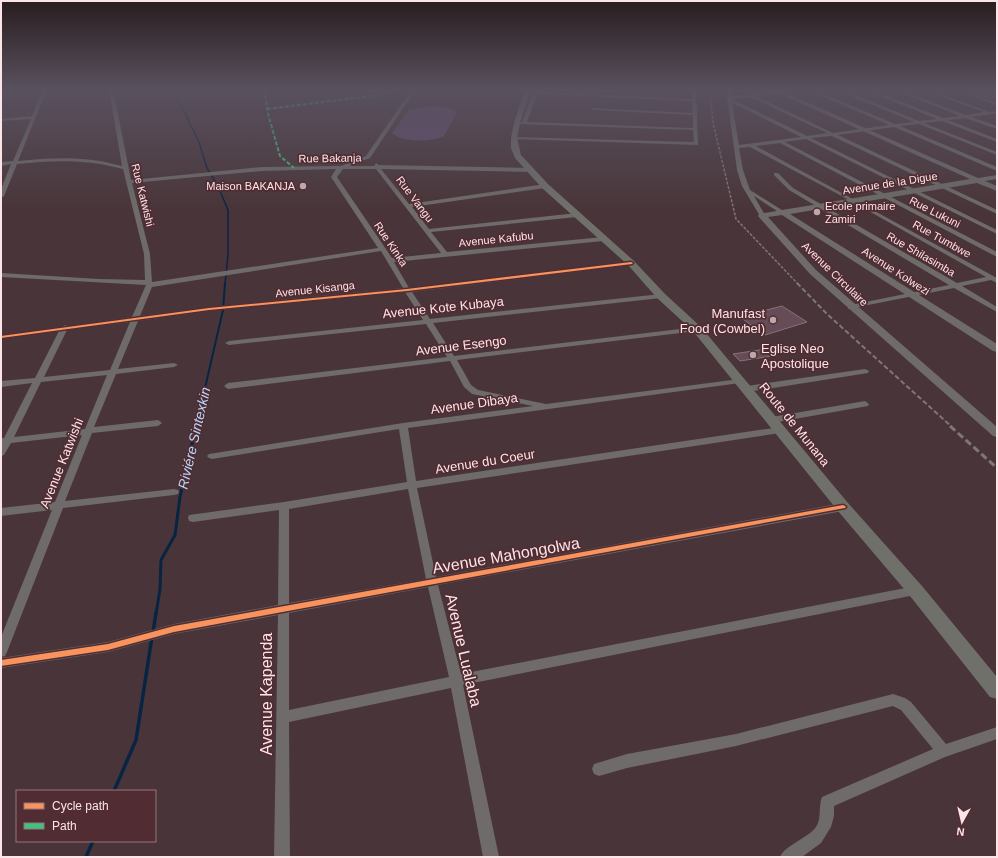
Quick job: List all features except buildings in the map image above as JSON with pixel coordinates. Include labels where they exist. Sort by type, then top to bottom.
[{"type":"main road","name":"Route de Munana","points":[[518,129],[514,138],[518,156],[545,186],[631,263],[661,296],[697,329],[843,508],[916,591],[997,691]]},
{"type":"street","points":[[1,196],[29,129]]},
{"type":"street","name":"Rue Katwishi","points":[[118,129],[125,168],[147,254],[149,283]]},
{"type":"street","points":[[343,168],[368,157],[387,129]]},
{"type":"street","points":[[514,138],[696,144],[696,130],[670,129]]},
{"type":"street","name":"Avenue Circulaire","points":[[734,129],[740,170],[745,186],[762,217],[813,272],[851,307],[997,433]]},
{"type":"street","points":[[789,129],[997,232]]},
{"type":"street","points":[[823,129],[997,212]]},
{"type":"street","points":[[737,147],[872,129]]},
{"type":"street","points":[[901,129],[997,169]]},
{"type":"street","points":[[935,129],[997,154]]},
{"type":"street","points":[[967,129],[997,141]]},
{"type":"street","points":[[865,130],[997,189]]},
{"type":"street","name":"Rue Lukuni","points":[[780,141],[997,255]]},
{"type":"street","name":"Rue Tumbwe","points":[[751,145],[995,279]]},
{"type":"street","points":[[981,147],[997,145]]},
{"type":"street","name":"Rue Vangu","points":[[368,157],[379,167],[407,206],[445,254]]},
{"type":"street","points":[[1,164],[60,159],[110,163],[125,168]]},
{"type":"street","name":"Rue Bakanja","points":[[129,182],[262,169],[379,167],[532,170]]},
{"type":"street","name":"Rue Kinka","points":[[343,168],[335,173],[334,176],[360,218],[390,260],[426,321],[452,358],[468,387],[475,392],[548,406]]},
{"type":"street","name":"Rue Shilasimba","points":[[776,174],[787,186],[997,310]]},
{"type":"street","name":"Avenue de la Digue","points":[[762,215],[997,177]]},
{"type":"street","points":[[407,206],[545,186]]},
{"type":"street","points":[[749,191],[782,212]]},
{"type":"street","name":"Avenue Kolwezi","points":[[782,212],[910,295],[997,349]]},
{"type":"street","points":[[427,231],[577,216]]},
{"type":"street","name":"Avenue Kafubu","points":[[390,260],[603,239]]},
{"type":"street","points":[[1,275],[149,283],[382,249]]},
{"type":"street","name":"Avenue Kisanga","points":[[1,337],[209,309],[407,290],[631,263]]},
{"type":"street","points":[[851,307],[995,279]]},
{"type":"street","name":"Avenue Katwishi","points":[[1,652],[88,431],[149,283]]},
{"type":"street","name":"Avenue Kote Kubaya","points":[[229,343],[661,296]]},
{"type":"street","points":[[1,453],[4,441],[39,380],[65,328]]},
{"type":"street","name":"Avenue Esengo","points":[[228,386],[697,329]]},
{"type":"street","points":[[1,384],[174,365]]},
{"type":"street","name":"Avenue Dibaya","points":[[212,456],[402,426],[548,406],[865,371]]},
{"type":"street","points":[[772,420],[865,404]]},
{"type":"street","points":[[4,441],[158,423]]},
{"type":"street","name":"Avenue Lualaba","points":[[402,426],[412,485],[432,582],[456,681],[491,857]]},
{"type":"street","name":"Avenue du Coeur","points":[[193,518],[284,506],[412,485],[780,430]]},
{"type":"street","points":[[1,512],[174,492]]},
{"type":"street","name":"Avenue Kapenda","points":[[282,857],[284,717],[284,506]]},
{"type":"street","name":"Avenue Mahongolwa","points":[[1,663],[108,647],[174,629],[843,508]]},
{"type":"street","points":[[284,717],[456,681],[916,591]]},
{"type":"street","points":[[599,769],[627,761],[736,740],[893,700],[906,706],[943,751]]},
{"type":"street","points":[[788,857],[806,846],[824,830],[827,821],[827,802],[943,751],[997,733]]},
{"type":"shaded area","points":[[395,129],[448,129],[444,136],[425,140],[403,139],[392,133]]},
{"type":"waterway","name":"Riviére Sintexkin","points":[[193,129],[199,142],[207,168],[218,186],[228,210],[228,255],[225,284]]},
{"type":"waterway","name":"Riviére Sintexkin","points":[[196,427],[223,310],[225,283]]},
{"type":"waterway","name":"Riviére Sintexkin","points":[[156,614],[160,589],[161,560],[175,535],[180,497],[196,426]]},
{"type":"waterway","name":"Riviére Sintexkin","points":[[153,632],[156,613]]},
{"type":"waterway","name":"Riviére Sintexkin","points":[[114,790],[136,740],[152,637]]},
{"type":"waterway","name":"Riviére Sintexkin","points":[[86,857],[93,842]]},
{"type":"railway","points":[[714,129],[736,219],[798,284]]},
{"type":"railway","points":[[797,283],[827,314],[952,427]]},
{"type":"railway","points":[[950,426],[997,468]]},
{"type":"marked path","points":[[272,129],[280,156],[294,168]]},
{"type":"cycle path","points":[[1,337],[209,309],[407,290],[631,263]]},
{"type":"cycle path","points":[[1,663],[108,647],[174,629],[843,507]]},
{"type":"place","name":"Maison BAKANJA","points":[[303,186]]},
{"type":"place","name":"Ecole primaire Zamiri","points":[[817,212]]},
{"type":"place","name":"Manufast Food (Cowbel)","points":[[773,320]]},
{"type":"place","name":"Eglise Neo Apostolique","points":[[753,355]]}]
